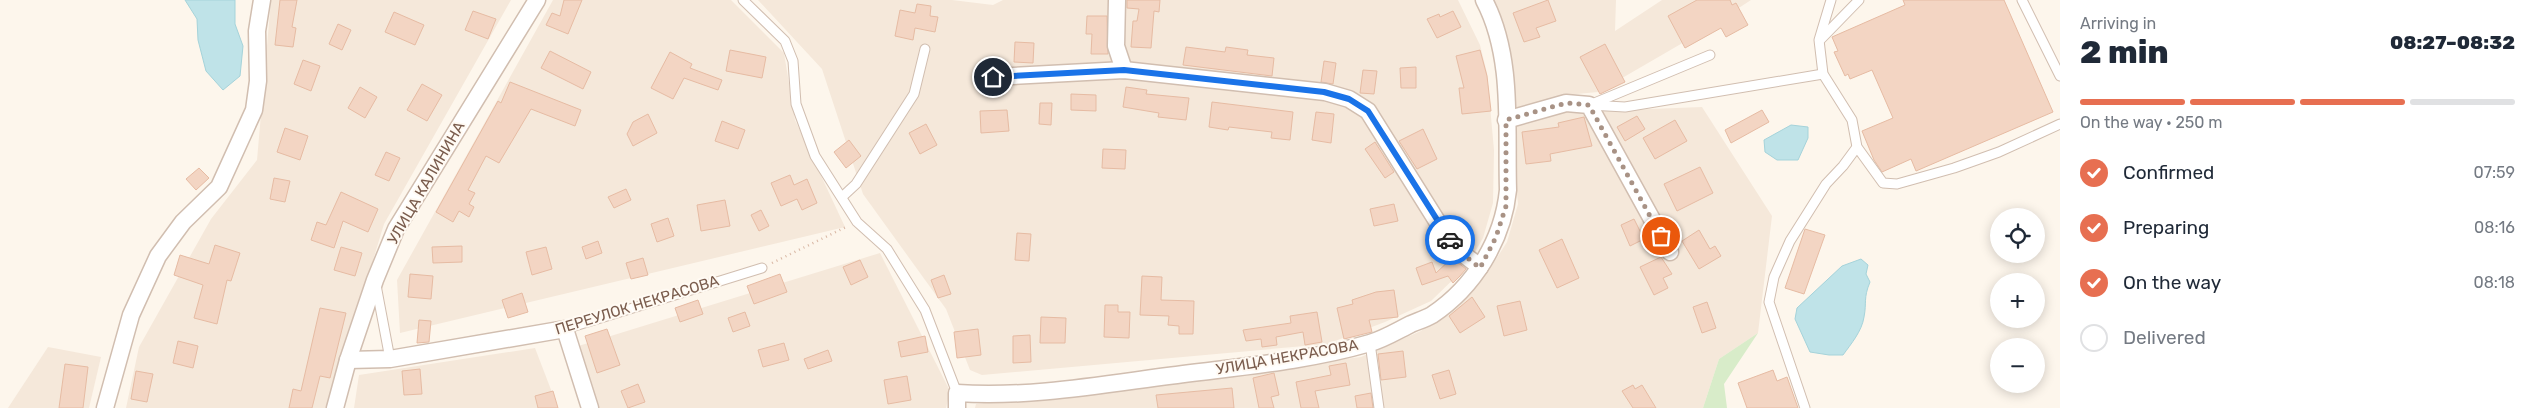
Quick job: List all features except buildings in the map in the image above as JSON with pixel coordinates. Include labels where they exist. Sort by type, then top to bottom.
[{"type":"street","points":[[105,408],[131,315],[158,256],[183,222],[219,187],[254,110],[258,81],[257,31],[262,0]]},
{"type":"street","name":"УЛИЦА КАЛИНИНА","points":[[335,408],[348,360],[375,280],[396,229],[537,0]]},
{"type":"street","points":[[1117,0],[1116,46],[1124,70]]},
{"type":"street","name":"УЛИЦА НЕКРАСОВА","points":[[957,400],[990,394],[1085,387],[1301,358],[1370,343],[1430,316],[1457,296],[1480,268],[1498,231],[1506,206],[1506,120],[1503,51],[1494,18],[1484,0]]},
{"type":"street","points":[[993,77],[1124,70],[1324,92],[1349,99],[1368,111],[1440,226],[1459,251],[1480,268]]},
{"type":"street","points":[[1506,120],[1566,103],[1589,105],[1670,252]]},
{"type":"street","points":[[565,329],[590,408]]},
{"type":"street","name":"ПЕРЕУЛОК НЕКРАСОВА","points":[[348,360],[390,359],[565,329]]},
{"type":"lane","points":[[743,0],[785,41],[790,50],[796,104],[816,156],[857,222],[887,249],[925,310],[957,400]]},
{"type":"lane","points":[[1831,0],[1819,40],[1823,74],[1852,120],[1857,147],[1883,183],[1897,184],[1954,168],[1999,152],[2060,124]]},
{"type":"lane","points":[[1819,40],[1859,0]]},
{"type":"lane","points":[[2022,0],[2060,76]]},
{"type":"lane","points":[[842,197],[856,184],[914,94],[925,50]]},
{"type":"lane","points":[[1589,105],[1710,55]]},
{"type":"lane","points":[[1589,105],[1625,107],[1823,74]]},
{"type":"lane","points":[[1805,408],[1769,302],[1774,277],[1790,241],[1826,184],[1857,147]]},
{"type":"lane","name":"ПЕРЕУЛОК НЕКРАСОВА","points":[[565,329],[762,268]]},
{"type":"lane","points":[[375,280],[390,359]]},
{"type":"lane","points":[[1370,343],[1379,408]]},
{"type":"path","points":[[762,268],[857,222]]},
{"type":"shaded area","points":[[271,0],[511,0],[384,224],[328,408],[126,408],[139,347],[211,219],[257,160]]},
{"type":"shaded area","points":[[553,0],[731,0],[784,53],[795,120],[845,227],[400,333],[397,280]]},
{"type":"shaded area","points":[[758,0],[952,0],[993,5],[1003,0],[1458,0],[1480,45],[1487,73],[1494,150],[1493,203],[1483,238],[1467,266],[1431,301],[1385,322],[1327,344],[982,375],[970,370],[946,309],[863,194],[822,69]]},
{"type":"shaded area","points":[[1489,0],[1616,0],[1615,31],[1662,0],[1751,0],[1705,30],[1598,92],[1566,95],[1511,110]]},
{"type":"shaded area","points":[[1702,107],[1772,216],[1758,333],[1719,359],[1703,408],[975,408],[976,404],[1361,357],[1421,331],[1491,267],[1507,242],[1518,204],[1510,126],[1566,108],[1598,111]]},
{"type":"shaded area","points":[[880,253],[950,391],[946,408],[596,408],[575,347]]},
{"type":"shaded area","points":[[48,347],[101,357],[89,408],[8,408]]},
{"type":"shaded area","points":[[535,348],[558,408],[354,408],[359,375]]},
{"type":"green space","points":[[1758,333],[1724,384],[1727,408],[1703,408],[1719,359]]},
{"type":"water","points":[[185,0],[235,0],[235,24],[243,46],[240,76],[223,90],[206,71],[198,40],[197,19]]},
{"type":"water","points":[[1791,125],[1808,127],[1808,138],[1798,160],[1777,160],[1765,152],[1764,140]]},
{"type":"water","points":[[1861,259],[1868,265],[1866,274],[1870,282],[1863,322],[1859,332],[1843,355],[1810,352],[1795,319],[1797,308],[1842,266]]},
{"type":"way so far","points":[[1450,240],[1459,251],[1480,268],[1496,237],[1506,206],[1508,190],[1506,120],[1566,103],[1589,105],[1661,236]]},
{"type":"route","points":[[993,77],[1124,70],[1324,92],[1349,99],[1368,111],[1450,240]]}]
